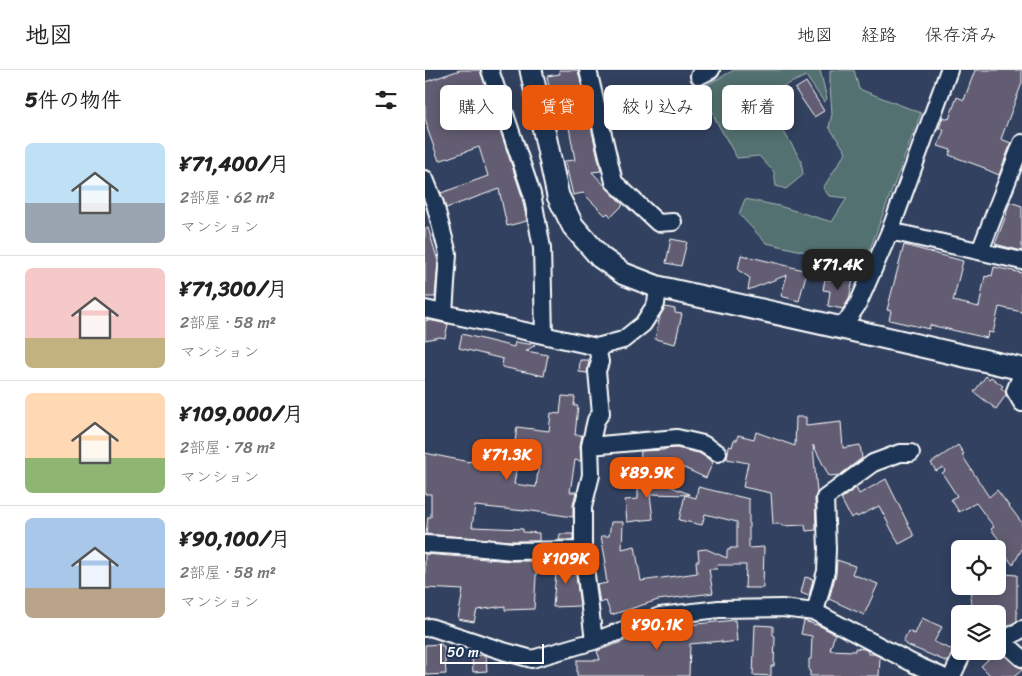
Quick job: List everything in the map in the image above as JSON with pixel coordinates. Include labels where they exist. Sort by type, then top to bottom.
[{"type":"street","points":[[490,70],[532,194],[542,248],[544,335]]},
{"type":"street","points":[[531,70],[558,196],[573,226],[600,257],[624,274],[658,287],[1022,370]]},
{"type":"street","points":[[588,70],[613,182],[658,223],[673,222]]},
{"type":"street","points":[[842,328],[858,304],[890,231],[949,70]]},
{"type":"street","points":[[980,251],[1022,143]]},
{"type":"street","points":[[425,179],[430,205],[449,254],[444,313]]},
{"type":"street","points":[[890,231],[1022,260]]},
{"type":"street","points":[[425,309],[597,347],[623,340],[643,324],[656,304],[658,287]]},
{"type":"street","points":[[594,641],[583,550],[583,507],[591,475],[590,446],[596,420],[601,413],[597,371],[601,362],[597,347]]},
{"type":"street","points":[[1022,374],[1015,391],[1022,402]]},
{"type":"street","points":[[590,446],[677,438],[703,444],[718,453]]},
{"type":"street","points":[[815,612],[826,571],[825,498],[873,463],[900,453],[911,454]]},
{"type":"street","points":[[425,544],[512,551],[583,550]]},
{"type":"street","points":[[425,628],[430,627],[503,651],[532,658],[594,641],[661,616],[746,608],[782,608],[815,612],[914,664],[941,676]]},
{"type":"street","points":[[1006,638],[1022,629]]},
{"type":"street","points":[[1006,646],[1022,658]]},
{"type":"street","points":[[952,676],[960,660]]},
{"type":"green space","points":[[734,70],[820,70],[827,99],[824,102],[806,76],[786,85],[722,85],[722,130],[782,130],[801,160],[803,175],[786,189],[776,186],[774,172],[759,156],[737,158],[716,121],[712,111],[712,85],[707,85]]},
{"type":"green space","points":[[830,70],[854,70],[859,89],[921,113],[864,265],[766,243],[739,214],[745,199],[779,206],[832,222],[847,198],[829,196],[823,188],[846,152],[829,127],[832,114]]},
{"type":"building","points":[[460,70],[480,70],[485,85],[440,85],[440,130],[500,130],[521,193],[527,221],[507,226],[499,189],[446,208],[441,193],[488,176],[479,147],[439,161],[425,118],[425,82]]},
{"type":"building","points":[[559,70],[578,70],[581,85],[549,85],[547,76],[560,74]]},
{"type":"building","points":[[975,70],[1022,70],[1022,83],[1001,139],[1011,143],[999,175],[949,155],[951,150],[938,146],[944,130],[939,129],[943,117],[949,119],[957,97],[964,100]]},
{"type":"building","points":[[806,82],[824,111],[814,117],[795,89]]},
{"type":"building","points":[[570,130],[592,130],[601,171],[592,172],[623,205],[611,217],[608,213],[605,215],[583,193],[573,195],[565,161],[575,160]]},
{"type":"building","points":[[1010,202],[1022,206],[1022,251],[995,244]]},
{"type":"building","points":[[428,228],[438,261],[435,297],[425,297],[425,229]]},
{"type":"building","points":[[671,239],[687,242],[681,266],[666,263]]},
{"type":"building","points":[[904,245],[963,261],[953,301],[979,307],[985,276],[992,276],[994,267],[1022,273],[1022,312],[999,307],[993,333],[988,332],[987,338],[930,325],[929,329],[889,320],[891,311],[887,310]]},
{"type":"building","points":[[741,255],[807,271],[799,301],[781,296],[787,275],[748,290],[750,278],[738,270]]},
{"type":"building","points":[[831,276],[853,280],[849,299],[843,309],[828,306],[830,291],[823,290],[825,279],[830,280]]},
{"type":"building","points":[[665,307],[675,309],[675,313],[682,314],[675,344],[655,339],[660,316]]},
{"type":"building","points":[[425,321],[448,324],[445,338],[425,340]]},
{"type":"building","points":[[462,334],[514,347],[515,342],[535,345],[526,351],[548,355],[544,376],[502,367],[503,359],[459,348]]},
{"type":"building","points":[[580,360],[589,360],[587,373],[579,372]]},
{"type":"building","points":[[986,376],[989,379],[991,377],[1003,386],[1001,388],[1005,391],[1006,395],[996,409],[974,392]]},
{"type":"building","points":[[562,396],[575,397],[574,406],[578,406],[575,435],[582,435],[580,446],[581,461],[575,460],[570,492],[576,492],[573,517],[525,510],[475,506],[472,527],[523,529],[523,532],[539,533],[539,541],[512,541],[426,534],[428,517],[431,517],[431,494],[425,494],[425,453],[496,466],[498,448],[514,450],[517,427],[549,431],[551,413],[560,414]],"holes":[[[518,459],[539,462],[536,487],[514,484]]]},
{"type":"building","points":[[796,417],[806,417],[806,426],[841,422],[843,448],[860,445],[862,458],[840,475],[829,476],[813,445],[817,493],[815,498],[816,530],[806,531],[805,525],[782,526],[781,524],[773,524],[771,493],[743,487],[748,463],[727,459],[729,446],[732,447],[738,435],[754,439],[756,432],[795,446]]},
{"type":"building","points":[[958,445],[964,454],[962,455],[989,497],[997,490],[1022,523],[1022,549],[1013,565],[1006,556],[1006,540],[999,540],[991,529],[994,527],[976,503],[959,512],[951,499],[957,496],[942,473],[945,471],[943,467],[936,471],[931,463]]},
{"type":"building","points":[[676,448],[699,453],[713,462],[706,478],[671,462],[671,468],[640,467],[641,451]]},
{"type":"building","points":[[640,474],[689,495],[650,494],[653,519],[627,522],[625,500],[638,499]]},
{"type":"building","points":[[886,479],[914,536],[899,544],[879,506],[851,518],[841,499],[856,488],[859,494]]},
{"type":"building","points":[[698,487],[749,499],[749,548],[764,547],[763,588],[745,588],[746,565],[716,565],[717,569],[709,569],[713,593],[658,600],[611,615],[606,601],[600,603],[597,585],[607,583],[604,563],[606,563],[601,536],[609,536],[611,522],[623,522],[622,549],[635,546],[641,581],[697,573],[696,561],[699,561],[698,550],[706,549],[727,558],[727,550],[737,548],[737,522],[705,514],[702,525],[679,520],[685,495],[696,498]]},
{"type":"building","points":[[560,534],[573,534],[573,540],[559,540]]},
{"type":"building","points":[[425,554],[511,561],[537,561],[534,609],[505,610],[505,606],[477,610],[474,622],[458,619],[463,590],[425,588]]},
{"type":"building","points":[[557,560],[574,560],[580,606],[553,607]]},
{"type":"building","points":[[837,560],[855,566],[852,574],[878,584],[864,615],[829,599],[836,574]]},
{"type":"building","points":[[1006,574],[1017,575],[1017,621],[1006,627],[1006,605],[972,605],[970,596],[1006,595]]},
{"type":"building","points":[[805,577],[813,579],[809,596],[801,593]]},
{"type":"building","points":[[922,618],[942,627],[934,642],[951,649],[948,662],[903,642],[908,631],[915,634]]},
{"type":"building","points":[[735,620],[737,641],[690,644],[689,676],[577,676],[577,660],[600,660],[597,651],[650,633],[650,631],[658,630],[658,628]]},
{"type":"building","points":[[804,621],[820,626],[835,634],[830,650],[855,651],[855,648],[864,649],[868,651],[868,654],[880,657],[879,676],[810,676],[809,659],[811,659],[812,636],[801,634]]},
{"type":"building","points":[[755,625],[773,626],[773,635],[775,636],[774,666],[771,666],[771,676],[753,675]]},
{"type":"building","points":[[441,644],[444,646],[446,674],[427,675],[425,674],[425,645]]},
{"type":"building","points":[[483,655],[486,657],[487,671],[473,672],[472,656]]},
{"type":"building","points":[[1006,657],[1015,665],[1022,668],[1022,670],[1015,676],[991,676],[981,666],[987,660],[1006,660]]}]
